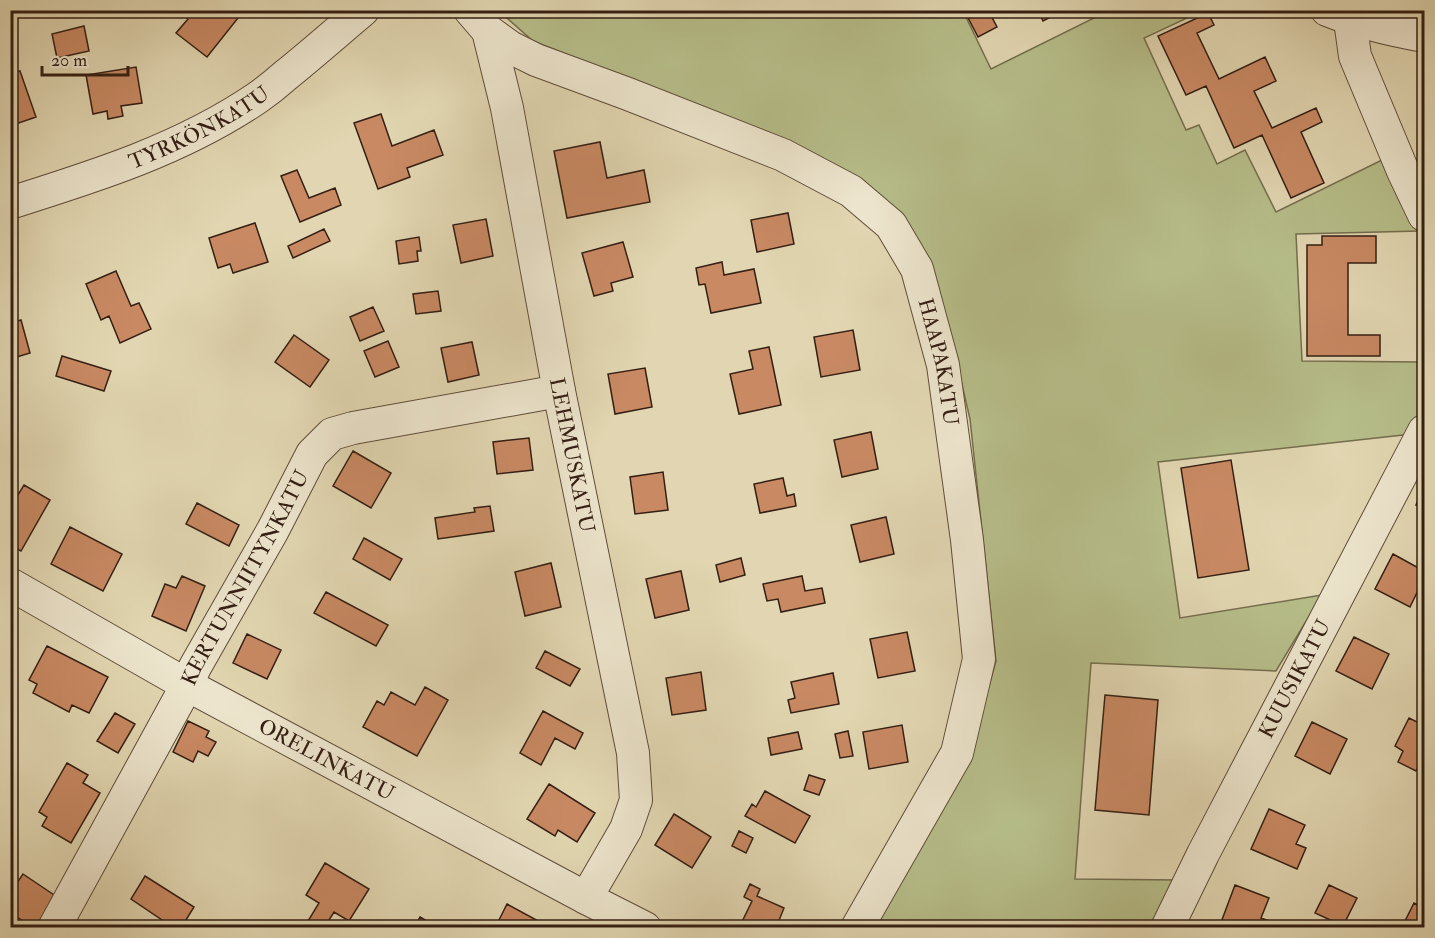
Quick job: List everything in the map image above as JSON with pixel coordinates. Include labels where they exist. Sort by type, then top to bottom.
[{"type":"street","name":"TYRKÖNKATU","points":[[10,203],[137,161],[216,124],[259,97],[363,10]]},
{"type":"street","points":[[1339,15],[1384,28],[1425,36]]},
{"type":"street","points":[[1339,15],[1403,171],[1425,215]]},
{"type":"street","name":"LEHMUSKATU","points":[[479,21],[507,108],[559,391],[633,753],[636,800],[626,829],[586,898]]},
{"type":"street","name":"HAAPAKATU","points":[[479,21],[510,47],[536,60],[783,155],[851,191],[891,225],[917,270],[943,365],[967,540],[978,659],[957,753],[857,927]]},
{"type":"street","name":"KERTUNNIITYNKATU","points":[[54,927],[187,686],[195,667],[273,530],[312,454],[332,434],[353,428],[559,391]]},
{"type":"street","name":"KUUSIKATU","points":[[1167,927],[1425,431]]},
{"type":"street","name":"ORELINKATU","points":[[10,584],[187,686],[586,898],[645,927]]},
{"type":"green space","points":[[499,11],[963,11],[991,69],[1108,11],[1202,11],[1144,38],[1186,130],[1199,125],[1217,164],[1245,150],[1276,212],[1382,160],[1420,231],[1296,234],[1302,361],[1424,362],[1424,408],[1412,434],[1158,462],[1180,618],[1322,595],[1276,671],[1091,663],[1075,879],[1178,880],[1155,927],[870,927],[970,755],[996,661],[970,419],[952,342],[932,273],[744,124],[533,41]]},
{"type":"building","points":[[177,10],[240,10],[242,13],[207,57],[176,33],[188,19]]},
{"type":"building","points":[[964,10],[988,10],[997,27],[978,37]]},
{"type":"building","points":[[1038,10],[1064,10],[1043,21]]},
{"type":"building","points":[[1208,13],[1214,25],[1197,33],[1219,79],[1265,57],[1276,81],[1254,91],[1272,128],[1316,108],[1322,122],[1301,132],[1324,183],[1291,198],[1262,135],[1234,148],[1206,86],[1186,95],[1158,36]]},
{"type":"building","points":[[84,26],[89,51],[57,58],[52,34]]},
{"type":"building","points":[[136,67],[142,103],[121,106],[123,116],[108,119],[107,111],[93,114],[86,75]]},
{"type":"building","points":[[20,71],[36,117],[10,126],[10,74]]},
{"type":"building","points":[[381,114],[392,146],[434,130],[443,155],[407,168],[410,177],[378,189],[354,123]]},
{"type":"building","points":[[600,142],[607,178],[644,170],[650,202],[567,218],[554,151]]},
{"type":"building","points":[[297,170],[309,198],[335,188],[341,205],[300,222],[281,176]]},
{"type":"building","points":[[788,213],[794,244],[757,252],[751,220]]},
{"type":"building","points":[[486,219],[493,256],[461,263],[453,225]]},
{"type":"building","points":[[255,223],[268,262],[233,273],[230,264],[218,268],[209,238]]},
{"type":"building","points":[[324,229],[330,241],[293,258],[288,246]]},
{"type":"building","points":[[1322,236],[1376,236],[1376,263],[1348,263],[1348,335],[1380,335],[1380,356],[1307,356],[1307,245],[1322,245]]},
{"type":"building","points":[[419,237],[421,251],[417,251],[418,261],[399,264],[396,241]]},
{"type":"building","points":[[623,242],[633,277],[611,283],[613,291],[594,296],[582,253]]},
{"type":"building","points":[[722,262],[724,275],[754,269],[761,303],[711,313],[705,284],[699,285],[696,268]]},
{"type":"building","points":[[116,271],[131,306],[139,303],[151,329],[120,343],[109,316],[101,320],[86,284]]},
{"type":"building","points":[[438,291],[441,311],[416,314],[413,294]]},
{"type":"building","points":[[373,307],[384,331],[360,341],[350,317]]},
{"type":"building","points":[[21,320],[30,353],[10,359],[10,323]]},
{"type":"building","points":[[853,330],[860,370],[821,377],[814,337]]},
{"type":"building","points":[[294,335],[329,360],[310,387],[275,362]]},
{"type":"building","points":[[388,341],[399,367],[375,377],[364,351]]},
{"type":"building","points":[[472,342],[479,375],[448,382],[441,348]]},
{"type":"building","points":[[769,347],[781,405],[739,414],[730,374],[753,369],[749,351]]},
{"type":"building","points":[[62,356],[111,371],[104,391],[56,376]]},
{"type":"building","points":[[645,368],[652,407],[615,414],[608,374]]},
{"type":"building","points":[[871,432],[878,469],[842,477],[834,440]]},
{"type":"building","points":[[529,438],[533,470],[497,474],[493,442]]},
{"type":"building","points":[[353,451],[391,473],[371,508],[333,486]]},
{"type":"building","points":[[1231,460],[1249,570],[1198,578],[1181,468]]},
{"type":"building","points":[[663,472],[668,510],[635,514],[630,477]]},
{"type":"building","points":[[783,478],[787,496],[794,494],[796,506],[760,513],[754,484]]},
{"type":"building","points":[[24,485],[50,500],[21,551],[10,545],[10,508]]},
{"type":"building","points":[[1424,485],[1424,508],[1416,505]]},
{"type":"building","points":[[197,503],[239,525],[229,546],[186,524]]},
{"type":"building","points":[[490,506],[494,531],[438,539],[435,518],[475,512],[474,508]]},
{"type":"building","points":[[886,517],[894,554],[860,562],[851,525]]},
{"type":"building","points":[[70,527],[122,554],[103,591],[51,564]]},
{"type":"building","points":[[364,538],[402,559],[390,580],[353,559]]},
{"type":"building","points":[[1393,554],[1424,571],[1424,578],[1410,607],[1375,589]]},
{"type":"building","points":[[741,558],[745,575],[720,582],[716,565]]},
{"type":"building","points":[[551,563],[561,607],[525,616],[515,572]]},
{"type":"building","points":[[681,571],[689,610],[655,618],[646,579]]},
{"type":"building","points":[[182,576],[205,586],[186,631],[152,616],[165,584],[176,588]]},
{"type":"building","points":[[802,576],[805,591],[822,588],[825,603],[781,612],[778,599],[767,601],[763,584]]},
{"type":"building","points":[[326,592],[388,625],[376,646],[314,613]]},
{"type":"building","points":[[907,632],[915,671],[878,678],[870,639]]},
{"type":"building","points":[[247,634],[281,650],[267,679],[233,663]]},
{"type":"building","points":[[1354,637],[1389,654],[1372,689],[1336,671]]},
{"type":"building","points":[[47,646],[108,677],[89,713],[72,705],[69,712],[33,693],[37,684],[29,680]]},
{"type":"building","points":[[545,651],[580,669],[570,686],[536,668]]},
{"type":"building","points":[[701,672],[706,710],[672,715],[666,678]]},
{"type":"building","points":[[833,673],[839,704],[791,713],[788,700],[795,698],[791,682]]},
{"type":"building","points":[[425,687],[448,700],[417,756],[363,727],[377,701],[384,705],[391,692],[415,705]]},
{"type":"building","points":[[1105,695],[1158,700],[1149,815],[1095,810]]},
{"type":"building","points":[[1424,708],[1424,754],[1416,771],[1398,762],[1403,751],[1395,746],[1409,718],[1417,722]]},
{"type":"building","points":[[543,711],[583,733],[575,749],[555,738],[541,765],[520,753]]},
{"type":"building","points":[[115,713],[135,724],[118,753],[97,741]]},
{"type":"building","points":[[188,721],[209,731],[206,737],[216,742],[208,756],[198,751],[193,762],[173,752]]},
{"type":"building","points":[[1312,722],[1347,739],[1330,774],[1295,756]]},
{"type":"building","points":[[902,725],[908,762],[869,769],[863,732]]},
{"type":"building","points":[[848,731],[853,756],[840,758],[835,734]]},
{"type":"building","points":[[798,732],[802,749],[771,755],[768,738]]},
{"type":"building","points":[[67,763],[88,775],[83,783],[100,793],[71,843],[42,826],[47,817],[39,812]]},
{"type":"building","points":[[809,775],[825,780],[819,795],[804,790]]},
{"type":"building","points":[[549,784],[595,813],[577,842],[558,830],[555,836],[527,819]]},
{"type":"building","points":[[765,791],[810,816],[795,843],[745,816],[752,804],[756,807]]},
{"type":"building","points":[[1269,809],[1305,825],[1296,844],[1306,848],[1297,869],[1251,849]]},
{"type":"building","points":[[674,814],[711,837],[692,868],[655,845]]},
{"type":"building","points":[[739,831],[753,838],[746,853],[732,846]]},
{"type":"building","points":[[325,863],[369,889],[349,921],[334,912],[324,928],[319,928],[308,921],[319,903],[306,895]]},
{"type":"building","points":[[23,874],[57,897],[37,928],[33,928],[10,912],[10,879],[17,883]]},
{"type":"building","points":[[145,876],[194,907],[181,928],[174,928],[131,899]]},
{"type":"building","points":[[750,884],[760,889],[757,896],[784,908],[776,928],[740,926],[752,901],[744,897]]},
{"type":"building","points":[[1235,885],[1269,898],[1261,918],[1269,921],[1266,928],[1229,928],[1220,925]]},
{"type":"building","points":[[1329,885],[1357,898],[1343,926],[1315,913]]},
{"type":"building","points":[[1414,903],[1424,908],[1424,928],[1408,928],[1403,925]]},
{"type":"building","points":[[507,904],[551,928],[495,928]]},
{"type":"building","points":[[420,917],[439,928],[405,928],[408,922],[415,926]]}]
